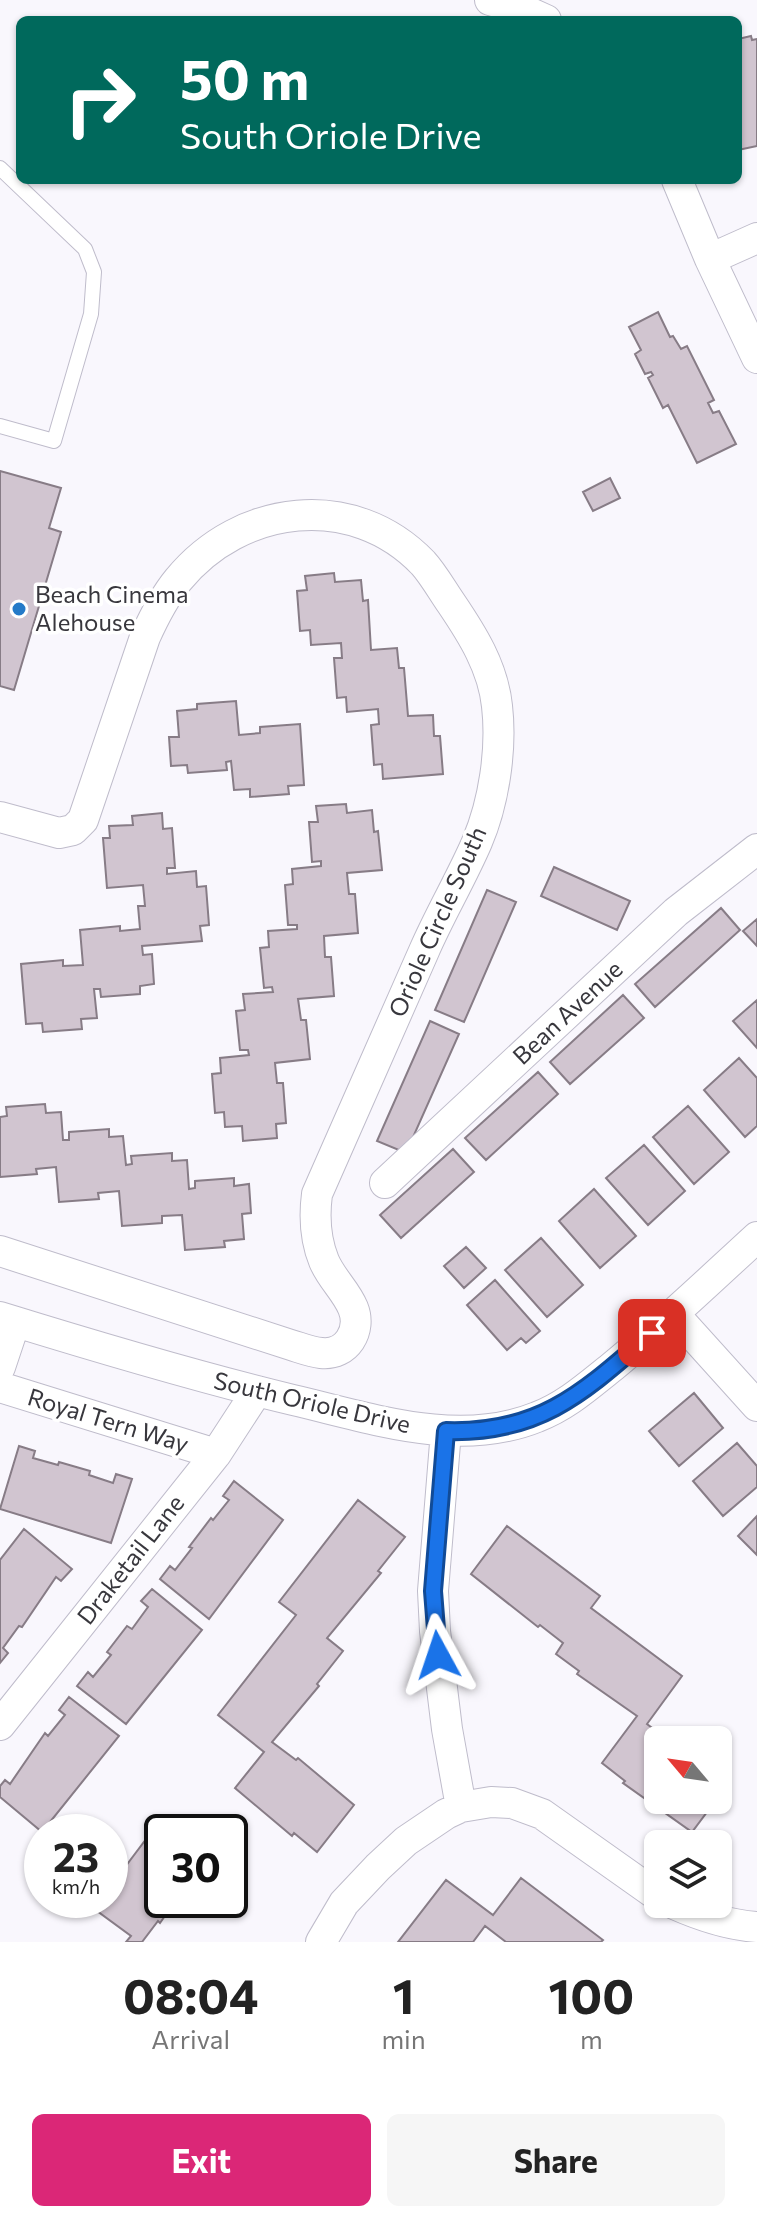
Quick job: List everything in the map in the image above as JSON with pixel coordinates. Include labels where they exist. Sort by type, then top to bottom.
[{"type":"street","points":[[490,0],[537,16]]},
{"type":"street","points":[[679,184],[757,358]]},
{"type":"street","points":[[710,259],[757,238]]},
{"type":"street","name":"Oriole Circle South","points":[[0,817],[59,833],[73,830],[83,820],[145,637],[158,610],[178,580],[207,553],[251,526],[284,516],[311,514],[338,517],[370,526],[399,542],[424,564],[476,639],[492,680],[498,706],[498,751],[491,796],[478,840],[426,945],[317,1194],[316,1237],[324,1263],[353,1307],[357,1321],[355,1333],[347,1345],[334,1352],[312,1351],[0,1251]]},
{"type":"street","name":"Bean Avenue","points":[[385,1183],[676,912],[757,849]]},
{"type":"street","name":"South Oriole Drive","points":[[7,1320],[201,1378],[397,1424],[446,1431],[502,1428],[537,1417],[569,1401],[674,1314],[757,1237]]},
{"type":"street","points":[[674,1314],[757,1406]]},
{"type":"street","points":[[0,1367],[7,1320]]},
{"type":"street","name":"Royal Tern Way","points":[[0,1387],[216,1454]]},
{"type":"street","name":"Draketail Lane","points":[[0,1725],[14,1685],[216,1454],[257,1391]]},
{"type":"street","points":[[446,1431],[433,1591],[447,1729],[461,1807]]},
{"type":"street","points":[[321,1942],[344,1903],[378,1867],[406,1841],[461,1807],[491,1802],[512,1803],[542,1814],[644,1886]]},
{"type":"street","points":[[710,1918],[757,1927]]},
{"type":"lane","points":[[0,168],[16,183]]},
{"type":"lane","points":[[0,426],[54,441],[91,314],[94,272],[85,249],[17,184]]},
{"type":"building","points":[[751,36],[752,40],[757,39],[757,146],[742,149],[742,38]]},
{"type":"building","points":[[658,312],[670,337],[673,336],[681,349],[687,346],[714,400],[708,403],[713,413],[719,411],[736,444],[697,463],[668,405],[663,408],[648,378],[653,375],[651,372],[645,374],[635,354],[641,350],[629,327]]},
{"type":"building","name":"Beach Cinema Alehouse","points":[[0,471],[61,488],[49,528],[61,532],[14,690],[0,686]]},
{"type":"building","points":[[610,478],[620,498],[593,511],[583,492]]},
{"type":"building","points":[[334,573],[335,582],[361,580],[363,601],[368,600],[371,650],[397,648],[399,668],[404,668],[408,716],[433,715],[434,736],[440,736],[443,774],[383,779],[382,764],[374,765],[371,725],[379,724],[378,709],[347,712],[346,697],[337,698],[334,658],[342,658],[341,643],[311,645],[310,630],[300,631],[297,591],[307,590],[305,576]]},
{"type":"building","points":[[236,701],[239,735],[260,733],[260,727],[300,724],[304,785],[288,786],[289,794],[250,797],[250,789],[234,790],[231,761],[226,762],[227,770],[188,773],[187,765],[171,766],[169,737],[179,737],[177,711],[197,709],[197,704]]},
{"type":"building","points":[[346,804],[347,813],[372,810],[374,832],[378,831],[382,870],[347,873],[349,894],[355,894],[358,933],[324,936],[325,957],[331,957],[334,996],[298,999],[301,1020],[306,1020],[310,1059],[275,1063],[277,1083],[283,1083],[286,1123],[276,1124],[277,1138],[243,1141],[242,1126],[225,1127],[224,1112],[215,1113],[212,1074],[221,1073],[220,1058],[249,1055],[248,1050],[240,1050],[236,1011],[245,1010],[243,994],[273,992],[272,987],[264,988],[260,948],[269,947],[268,931],[297,929],[297,925],[288,925],[285,885],[293,884],[292,869],[321,866],[321,861],[312,862],[309,822],[318,822],[316,806]]},
{"type":"building","points":[[162,813],[163,829],[172,828],[175,868],[167,868],[167,874],[196,871],[197,887],[206,886],[209,925],[200,926],[202,941],[142,946],[143,955],[152,954],[154,984],[140,986],[140,994],[101,997],[100,989],[94,989],[97,1018],[81,1019],[82,1029],[43,1032],[42,1023],[26,1024],[21,964],[63,960],[63,966],[83,965],[80,930],[120,926],[120,931],[140,929],[138,906],[145,906],[143,885],[107,888],[103,838],[110,838],[109,826],[133,825],[132,816]]},
{"type":"building","points":[[554,867],[630,901],[617,930],[541,896]]},
{"type":"building","points":[[487,890],[516,902],[464,1022],[435,1010]]},
{"type":"building","points":[[721,908],[740,930],[655,1007],[635,984]]},
{"type":"building","points":[[757,919],[757,946],[743,931]]},
{"type":"building","points":[[623,995],[644,1018],[570,1084],[550,1062]]},
{"type":"building","points":[[757,1000],[757,1048],[733,1021]]},
{"type":"building","points":[[430,1021],[459,1034],[406,1153],[377,1141]]},
{"type":"building","points":[[739,1058],[757,1078],[757,1126],[745,1137],[704,1090]]},
{"type":"building","points":[[538,1072],[558,1094],[486,1160],[465,1138]]},
{"type":"building","points":[[45,1104],[46,1113],[61,1112],[63,1140],[69,1140],[69,1132],[109,1129],[109,1137],[123,1136],[126,1165],[132,1164],[131,1156],[172,1153],[172,1161],[187,1160],[189,1189],[195,1188],[195,1181],[234,1178],[234,1186],[249,1184],[251,1213],[242,1214],[244,1239],[224,1241],[225,1247],[185,1250],[182,1215],[162,1216],[162,1223],[122,1226],[119,1191],[98,1193],[99,1199],[59,1202],[56,1167],[36,1169],[37,1174],[0,1177],[0,1117],[7,1116],[6,1107]]},
{"type":"building","points":[[688,1106],[729,1152],[694,1184],[653,1137]]},
{"type":"building","points":[[644,1145],[685,1191],[648,1225],[606,1178]]},
{"type":"building","points":[[453,1149],[474,1172],[401,1238],[380,1215]]},
{"type":"building","points":[[594,1189],[636,1236],[600,1268],[559,1221]]},
{"type":"building","points":[[541,1238],[583,1285],[547,1317],[505,1270]]},
{"type":"building","points":[[466,1247],[486,1268],[464,1288],[444,1266]]},
{"type":"building","points":[[495,1280],[540,1331],[526,1343],[521,1338],[507,1350],[467,1305]]},
{"type":"building","points":[[694,1393],[723,1428],[679,1466],[649,1431]]},
{"type":"building","points":[[737,1443],[757,1466],[757,1487],[723,1516],[693,1481]]},
{"type":"building","points":[[19,1446],[35,1451],[33,1458],[90,1471],[89,1475],[113,1483],[116,1474],[132,1479],[111,1543],[0,1509]]},
{"type":"building","points":[[234,1481],[283,1520],[209,1619],[160,1579],[170,1566],[175,1570],[211,1518],[213,1520],[229,1500],[223,1496]]},
{"type":"building","points":[[358,1500],[405,1537],[378,1571],[381,1573],[327,1638],[343,1651],[317,1684],[319,1686],[272,1742],[296,1760],[298,1758],[354,1805],[317,1852],[294,1833],[292,1836],[235,1788],[264,1752],[218,1715],[296,1615],[279,1602]]},
{"type":"building","points":[[757,1516],[757,1555],[738,1536]]},
{"type":"building","points":[[507,1526],[600,1596],[591,1608],[682,1676],[647,1724],[650,1726],[644,1726],[644,1798],[602,1763],[637,1716],[577,1674],[579,1671],[556,1654],[563,1643],[471,1574]]},
{"type":"building","points":[[24,1529],[72,1569],[61,1581],[56,1577],[22,1627],[19,1626],[3,1648],[8,1653],[0,1663],[0,1560]]},
{"type":"building","points":[[152,1589],[202,1630],[126,1724],[77,1686],[88,1672],[93,1677],[111,1655],[107,1652],[127,1626],[132,1629],[148,1607],[141,1601]]},
{"type":"building","points":[[69,1697],[119,1736],[56,1814],[24,1814],[24,1817],[0,1797],[0,1786],[5,1780],[10,1784],[45,1733],[48,1736],[65,1715],[59,1710]]},
{"type":"building","points":[[667,1814],[706,1814],[694,1830]]},
{"type":"building","points":[[144,1842],[144,1918],[163,1918],[142,1942],[126,1942],[131,1936],[107,1918],[128,1918],[128,1863]]},
{"type":"building","points":[[521,1878],[603,1940],[506,1942],[485,1926],[473,1942],[398,1942],[446,1880],[493,1915]]},
{"type":"place","name":"Beach Cinema Alehouse","points":[[19,609]]},
{"type":"route","points":[[438,1655],[433,1591],[446,1431],[502,1428],[537,1417],[569,1401],[652,1333]]}]
